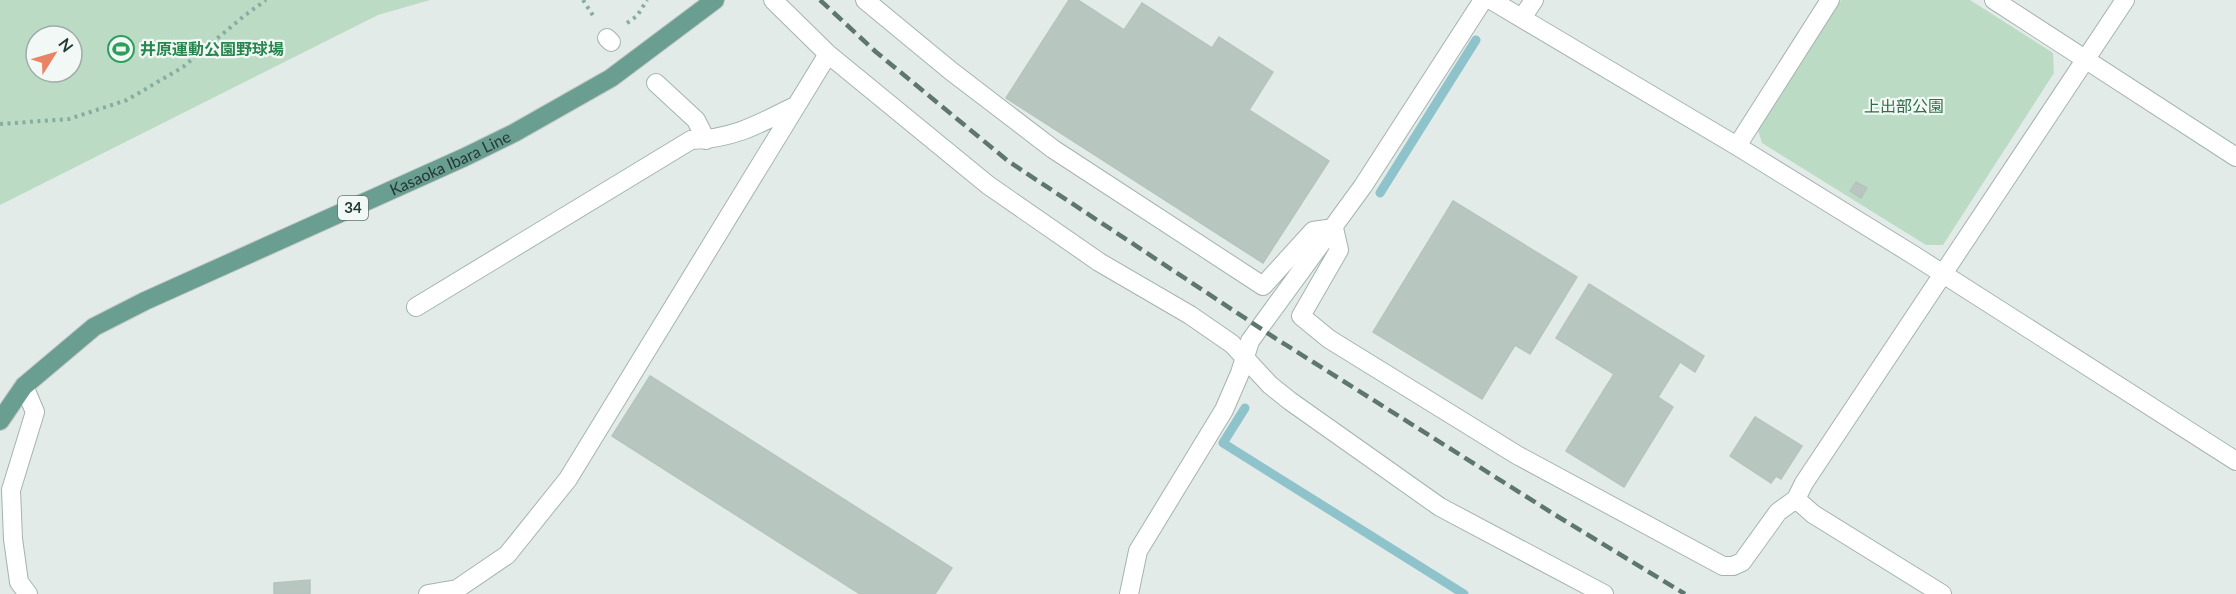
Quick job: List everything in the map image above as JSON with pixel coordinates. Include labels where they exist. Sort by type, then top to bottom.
[{"type":"main road","name":"Kasaoka Ibara Line","points":[[0,421],[24,386],[94,327],[145,301],[465,158],[514,133],[611,78],[715,0]]},
{"type":"street","points":[[773,0],[828,54],[988,185],[1099,262],[1190,315],[1232,344],[1269,385],[1290,401],[1440,507],[1604,594]]},
{"type":"street","points":[[865,0],[951,71],[1053,149],[1263,286],[1313,231],[1334,228]]},
{"type":"street","points":[[1129,594],[1138,551],[1224,410],[1251,341],[1259,327],[1334,228],[1483,0]]},
{"type":"street","points":[[1491,0],[1737,146],[2236,461]]},
{"type":"street","points":[[1522,18],[1534,0]]},
{"type":"street","points":[[1737,146],[1830,0]]},
{"type":"street","points":[[1994,0],[2236,157]]},
{"type":"street","points":[[1334,228],[1339,250],[1301,316],[1329,339],[1517,455],[1722,566],[1733,566],[1742,562],[1778,512],[1796,499],[1804,483],[2125,0]]},
{"type":"street","points":[[428,594],[457,589],[507,555],[568,479],[828,54]]},
{"type":"street","points":[[656,83],[696,120],[706,140]]},
{"type":"street","points":[[416,307],[691,140],[706,140],[743,132],[795,106]]},
{"type":"street","points":[[24,386],[35,412],[11,489],[13,540],[19,582],[28,594]]},
{"type":"street","points":[[1796,499],[1813,514],[1942,594]]},
{"type":"path","points":[[0,124],[69,119],[127,100],[183,67],[266,0]]},
{"type":"green space","points":[[0,0],[430,0],[378,15],[0,205]]},
{"type":"green space","name":"上出部公園","points":[[1841,0],[1970,0],[2053,53],[2054,73],[1943,245],[1926,245],[1762,143],[1758,130]]},
{"type":"building","points":[[1069,0],[1078,0],[1124,30],[1142,3],[1212,48],[1219,37],[1273,72],[1249,110],[1329,161],[1263,263],[1006,98]]},
{"type":"building","points":[[1856,182],[1867,188],[1861,198],[1850,191]]},
{"type":"building","points":[[1453,201],[1577,277],[1530,354],[1515,345],[1482,399],[1373,332]]},
{"type":"building","points":[[1589,284],[1704,356],[1695,372],[1680,362],[1658,397],[1673,407],[1624,487],[1566,451],[1614,374],[1556,338]]},
{"type":"building","points":[[650,376],[952,568],[935,594],[860,594],[612,436]]},
{"type":"building","points":[[1755,417],[1802,446],[1781,479],[1776,476],[1771,483],[1730,456]]},
{"type":"building","points":[[310,580],[310,594],[274,594],[274,583]]},
{"type":"waterway","points":[[1380,193],[1476,40]]},
{"type":"waterway","points":[[1245,408],[1223,443],[1464,594]]},
{"type":"railway","points":[[820,0],[876,52],[1008,161],[1275,338],[1685,594]]},
{"type":"place","name":"井原運動公園野球場","points":[[121,49]]}]
